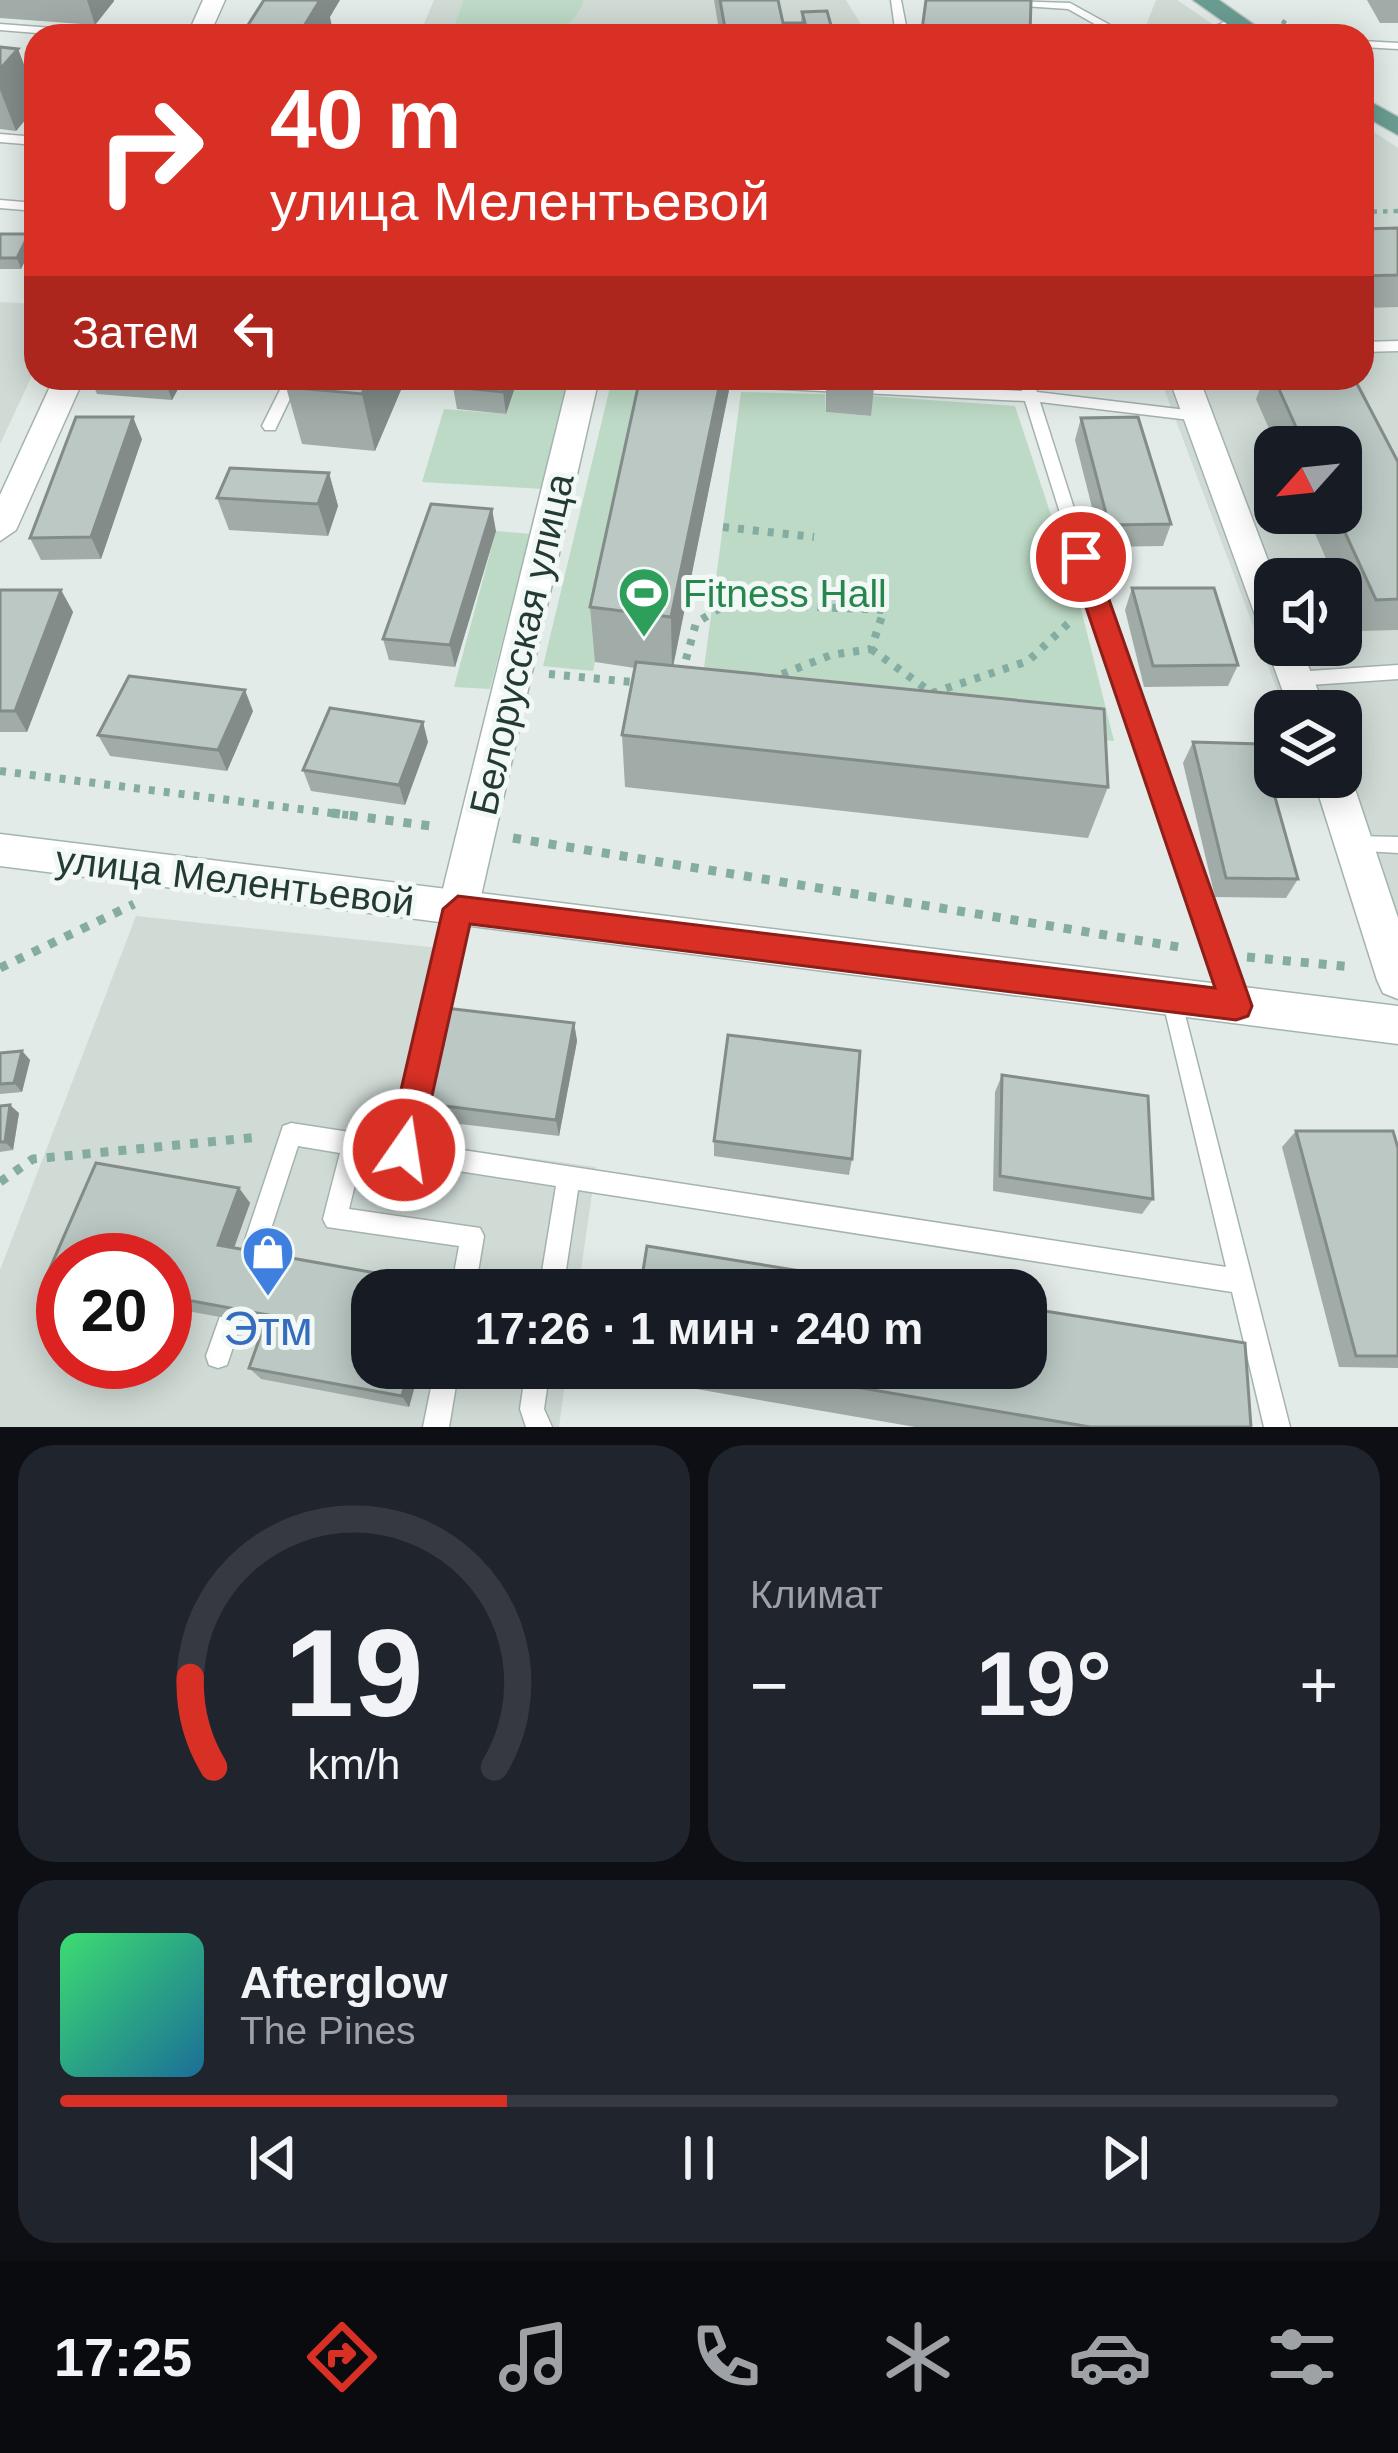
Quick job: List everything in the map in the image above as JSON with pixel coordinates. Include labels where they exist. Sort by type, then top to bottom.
[{"type":"main road","points":[[1214,2],[1243,24]]},
{"type":"street","points":[[0,530],[64,390]]},
{"type":"street","name":"Белорусская улица","points":[[458,909],[581,390]]},
{"type":"street","points":[[1188,390],[1254,567]]},
{"type":"street","points":[[1340,798],[1397,976]]},
{"type":"street","name":"улица Мелентьевой","points":[[0,850],[1398,1025]]},
{"type":"lane","points":[[978,0],[1070,6],[1102,24]]},
{"type":"lane","points":[[271,426],[288,390]]},
{"type":"lane","points":[[1029,390],[1095,599],[1236,1006]]},
{"type":"lane","points":[[1046,390],[1198,416]]},
{"type":"lane","points":[[1295,678],[1398,672]]},
{"type":"lane","points":[[1357,844],[1398,845]]},
{"type":"lane","points":[[404,1150],[458,909]]},
{"type":"lane","points":[[1172,998],[1277,1427]]},
{"type":"lane","points":[[218,1356],[291,1134],[1238,1281]]},
{"type":"lane","points":[[354,1143],[335,1219],[472,1237],[467,1269]]},
{"type":"lane","points":[[553,1269],[569,1175]]},
{"type":"lane","points":[[436,1427],[444,1389]]},
{"type":"lane","points":[[535,1389],[532,1409],[539,1427]]},
{"type":"path","points":[[723,527],[814,537]]},
{"type":"path","points":[[767,680],[831,655],[872,649],[932,693],[1028,661],[1095,599]]},
{"type":"path","points":[[679,687],[695,623],[728,603],[884,610],[872,649]]},
{"type":"path","points":[[514,671],[656,684]]},
{"type":"path","points":[[0,771],[476,832],[1220,954],[1397,976]]},
{"type":"path","points":[[0,968],[152,895]]},
{"type":"path","points":[[0,1181],[33,1160],[291,1134]]},
{"type":"shaded area","points":[[434,0],[846,0],[861,24],[424,24]]},
{"type":"shaded area","points":[[1156,0],[1177,0],[1212,24],[1147,24]]},
{"type":"shaded area","points":[[1374,132],[1398,148],[1398,966],[1380,963],[1318,798],[1362,798],[1362,690],[1277,690],[1268,666],[1362,666],[1362,558],[1254,558],[1254,628],[1165,390],[1374,390]]},
{"type":"shaded area","points":[[0,302],[24,303],[25,390],[0,444]]},
{"type":"shaded area","points":[[136,916],[458,950],[412,1142],[596,1167],[581,1269],[351,1269],[351,1389],[564,1389],[559,1427],[0,1427],[0,1270]]},
{"type":"green space","points":[[464,0],[584,0],[567,24],[455,24]]},
{"type":"green space","points":[[514,390],[569,390],[544,489],[422,482],[444,409],[506,414]]},
{"type":"green space","points":[[609,390],[652,390],[593,671],[543,666]]},
{"type":"green space","points":[[741,392],[825,394],[826,412],[870,416],[872,396],[1015,406],[1078,597],[1114,741],[700,698]]},
{"type":"green space","points":[[496,531],[530,534],[490,689],[454,687]]},
{"type":"building","points":[[264,0],[320,0],[305,24],[249,24]]},
{"type":"building","points":[[720,0],[778,0],[783,23],[805,23],[802,12],[827,11],[831,24],[724,24]]},
{"type":"building","points":[[926,0],[1031,0],[1030,24],[923,24]]},
{"type":"building","points":[[0,47],[18,49],[0,69]]},
{"type":"building","points":[[1398,228],[1398,275],[1374,276],[1374,229]]},
{"type":"building","points":[[0,234],[24,234],[17,258],[0,258]]},
{"type":"building","points":[[319,390],[364,390],[362,394]]},
{"type":"building","points":[[637,390],[718,390],[671,617],[590,607]]},
{"type":"building","points":[[1279,390],[1360,390],[1398,462],[1398,599],[1376,600],[1362,570],[1362,558],[1357,558],[1346,534],[1362,534],[1362,426],[1296,426]]},
{"type":"building","points":[[76,417],[133,417],[91,537],[30,538]]},
{"type":"building","points":[[1138,417],[1171,524],[1109,525],[1081,418]]},
{"type":"building","points":[[230,468],[329,473],[318,504],[217,498]]},
{"type":"building","points":[[431,504],[492,509],[450,645],[383,639]]},
{"type":"building","points":[[1132,588],[1214,588],[1238,665],[1153,666]]},
{"type":"building","points":[[0,590],[61,590],[15,711],[0,711]]},
{"type":"building","points":[[636,662],[1104,709],[1108,787],[622,735]]},
{"type":"building","points":[[129,676],[245,690],[218,750],[98,735]]},
{"type":"building","points":[[330,708],[423,722],[399,785],[303,770]]},
{"type":"building","points":[[1193,742],[1254,744],[1254,798],[1275,798],[1298,879],[1226,878]]},
{"type":"building","points":[[445,1008],[574,1023],[556,1120],[421,1103]]},
{"type":"building","points":[[728,1035],[860,1051],[852,1159],[714,1141]]},
{"type":"building","points":[[22,1051],[14,1083],[0,1084],[0,1053]]},
{"type":"building","points":[[1002,1075],[1148,1096],[1153,1199],[1000,1176]]},
{"type":"building","points":[[10,1105],[5,1142],[0,1142],[0,1106]]},
{"type":"building","points":[[1296,1131],[1393,1131],[1398,1148],[1398,1356],[1356,1356]]},
{"type":"building","name":"Этм","points":[[96,1163],[239,1188],[218,1245],[353,1269],[351,1387],[249,1368],[268,1315],[192,1301],[192,1233],[65,1233]]},
{"type":"building","points":[[647,1246],[789,1269],[643,1269]]},
{"type":"building","points":[[1047,1311],[1245,1343],[1251,1427],[1090,1427],[867,1389],[1047,1389]]},
{"type":"building","name":"Этм","points":[[364,1389],[404,1389],[402,1396]]},
{"type":"place","name":"Fitness Hall","points":[[644,639]]},
{"type":"place","name":"Этм","points":[[268,1298]]},
{"type":"route","points":[[404,1150],[458,909],[1236,1006],[1081,557]]}]
